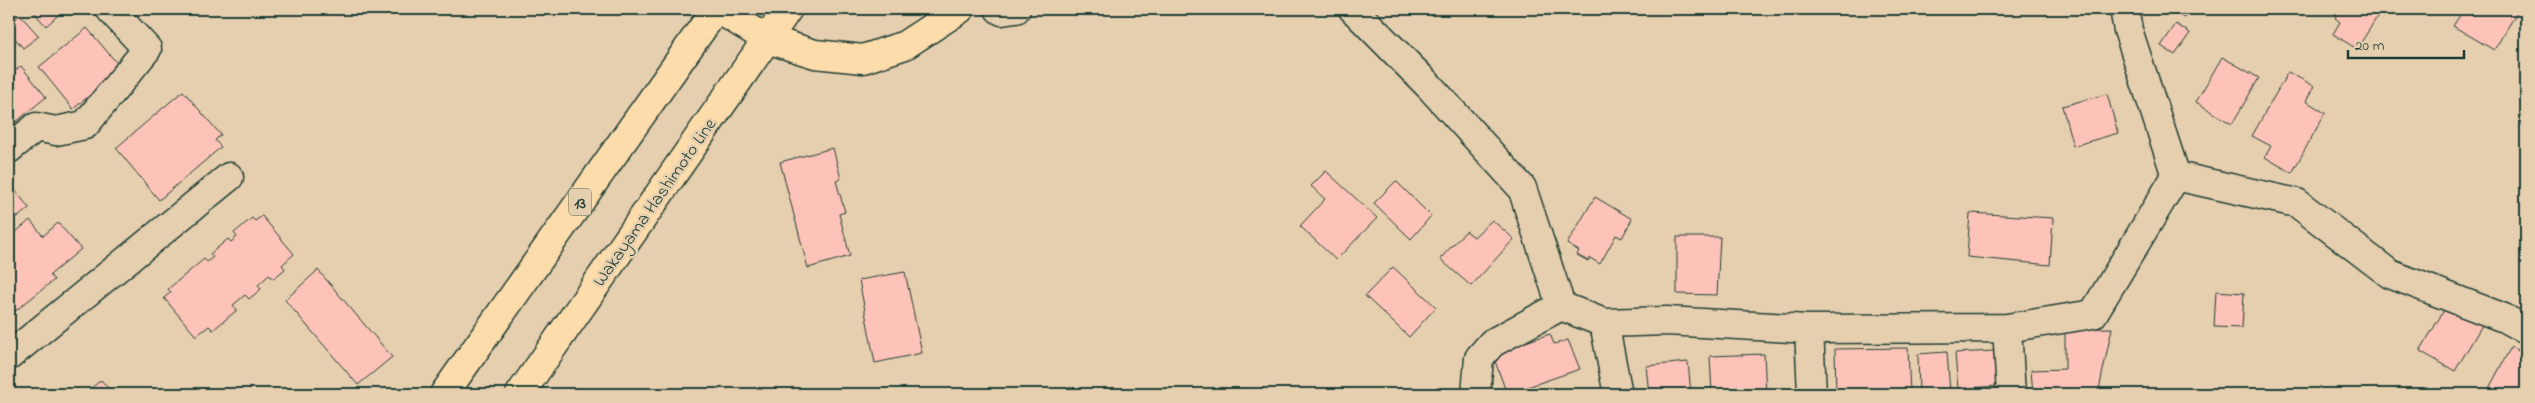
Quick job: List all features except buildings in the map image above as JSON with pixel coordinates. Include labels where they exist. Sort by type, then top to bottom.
[{"type":"main road","points":[[717,9],[767,39],[815,54],[863,59],[906,46],[960,9]]},
{"type":"main road","name":"13","points":[[444,394],[717,9]]},
{"type":"main road","name":"Wakayama Hashimoto Line","points":[[520,394],[788,9]]},
{"type":"street","points":[[9,149],[36,128],[56,131],[86,125],[147,49],[110,9]]},
{"type":"street","points":[[999,9],[1002,11],[1016,9]]},
{"type":"street","points":[[1353,9],[1431,88],[1522,188],[1561,306]]},
{"type":"street","points":[[1476,394],[1479,358],[1492,343],[1561,306],[1604,323],[1667,321],[1809,329],[2007,328],[2093,314],[2176,176],[2128,30],[2124,9]]},
{"type":"street","points":[[2176,176],[2297,203],[2390,274],[2504,318],[2526,330]]},
{"type":"street","points":[[9,356],[229,177]]},
{"type":"street","points":[[1604,323],[1618,394]]},
{"type":"street","points":[[2007,328],[2011,394]]},
{"type":"street","points":[[1809,329],[1812,394]]}]
